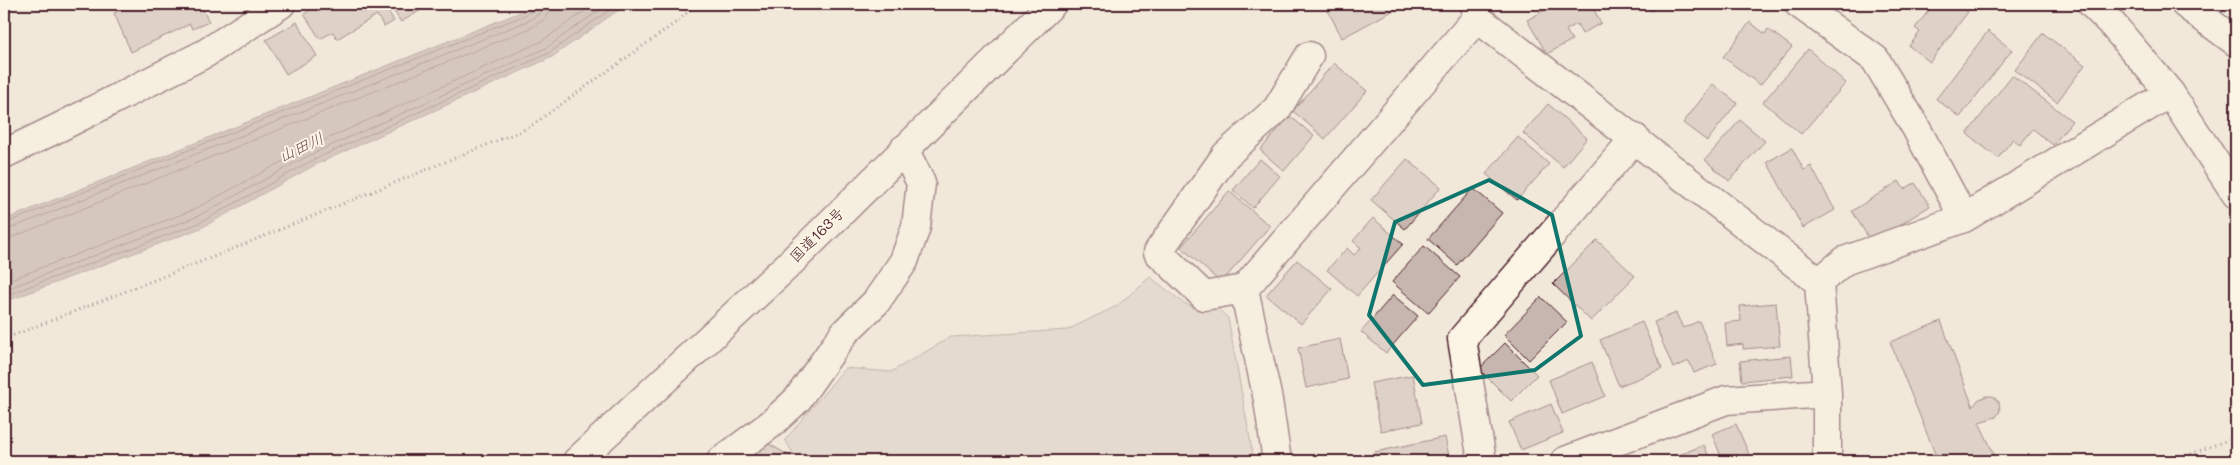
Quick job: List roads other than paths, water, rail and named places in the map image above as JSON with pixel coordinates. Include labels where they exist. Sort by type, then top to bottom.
[{"type":"main road","points":[[4,154],[206,53],[281,4]]},
{"type":"main road","name":"国道163号","points":[[577,461],[787,266],[1052,4]]},
{"type":"main road","points":[[1799,4],[1875,59],[1915,126],[1964,218]]},
{"type":"main road","points":[[2092,4],[2112,24],[2170,93],[2236,194]]},
{"type":"main road","points":[[2185,4],[2236,42]]},
{"type":"main road","points":[[1309,56],[1277,109],[1226,154],[1158,252],[1204,296],[1244,289],[1476,11],[1819,282],[1827,393],[1827,461]]},
{"type":"main road","points":[[1819,282],[1844,261],[1964,218],[2170,93]]},
{"type":"main road","points":[[1482,461],[1462,339],[1635,138]]},
{"type":"main road","points":[[721,461],[771,424],[797,400],[845,332],[876,302],[904,260],[916,227],[921,183],[904,150]]},
{"type":"main road","points":[[1244,289],[1268,400],[1277,461]]},
{"type":"main road","points":[[1565,461],[1726,400],[1827,393]]},
{"type":"water","name":"山田川","points":[[535,4],[627,4],[552,57],[315,165],[201,228],[4,302],[4,220],[523,11]]}]
